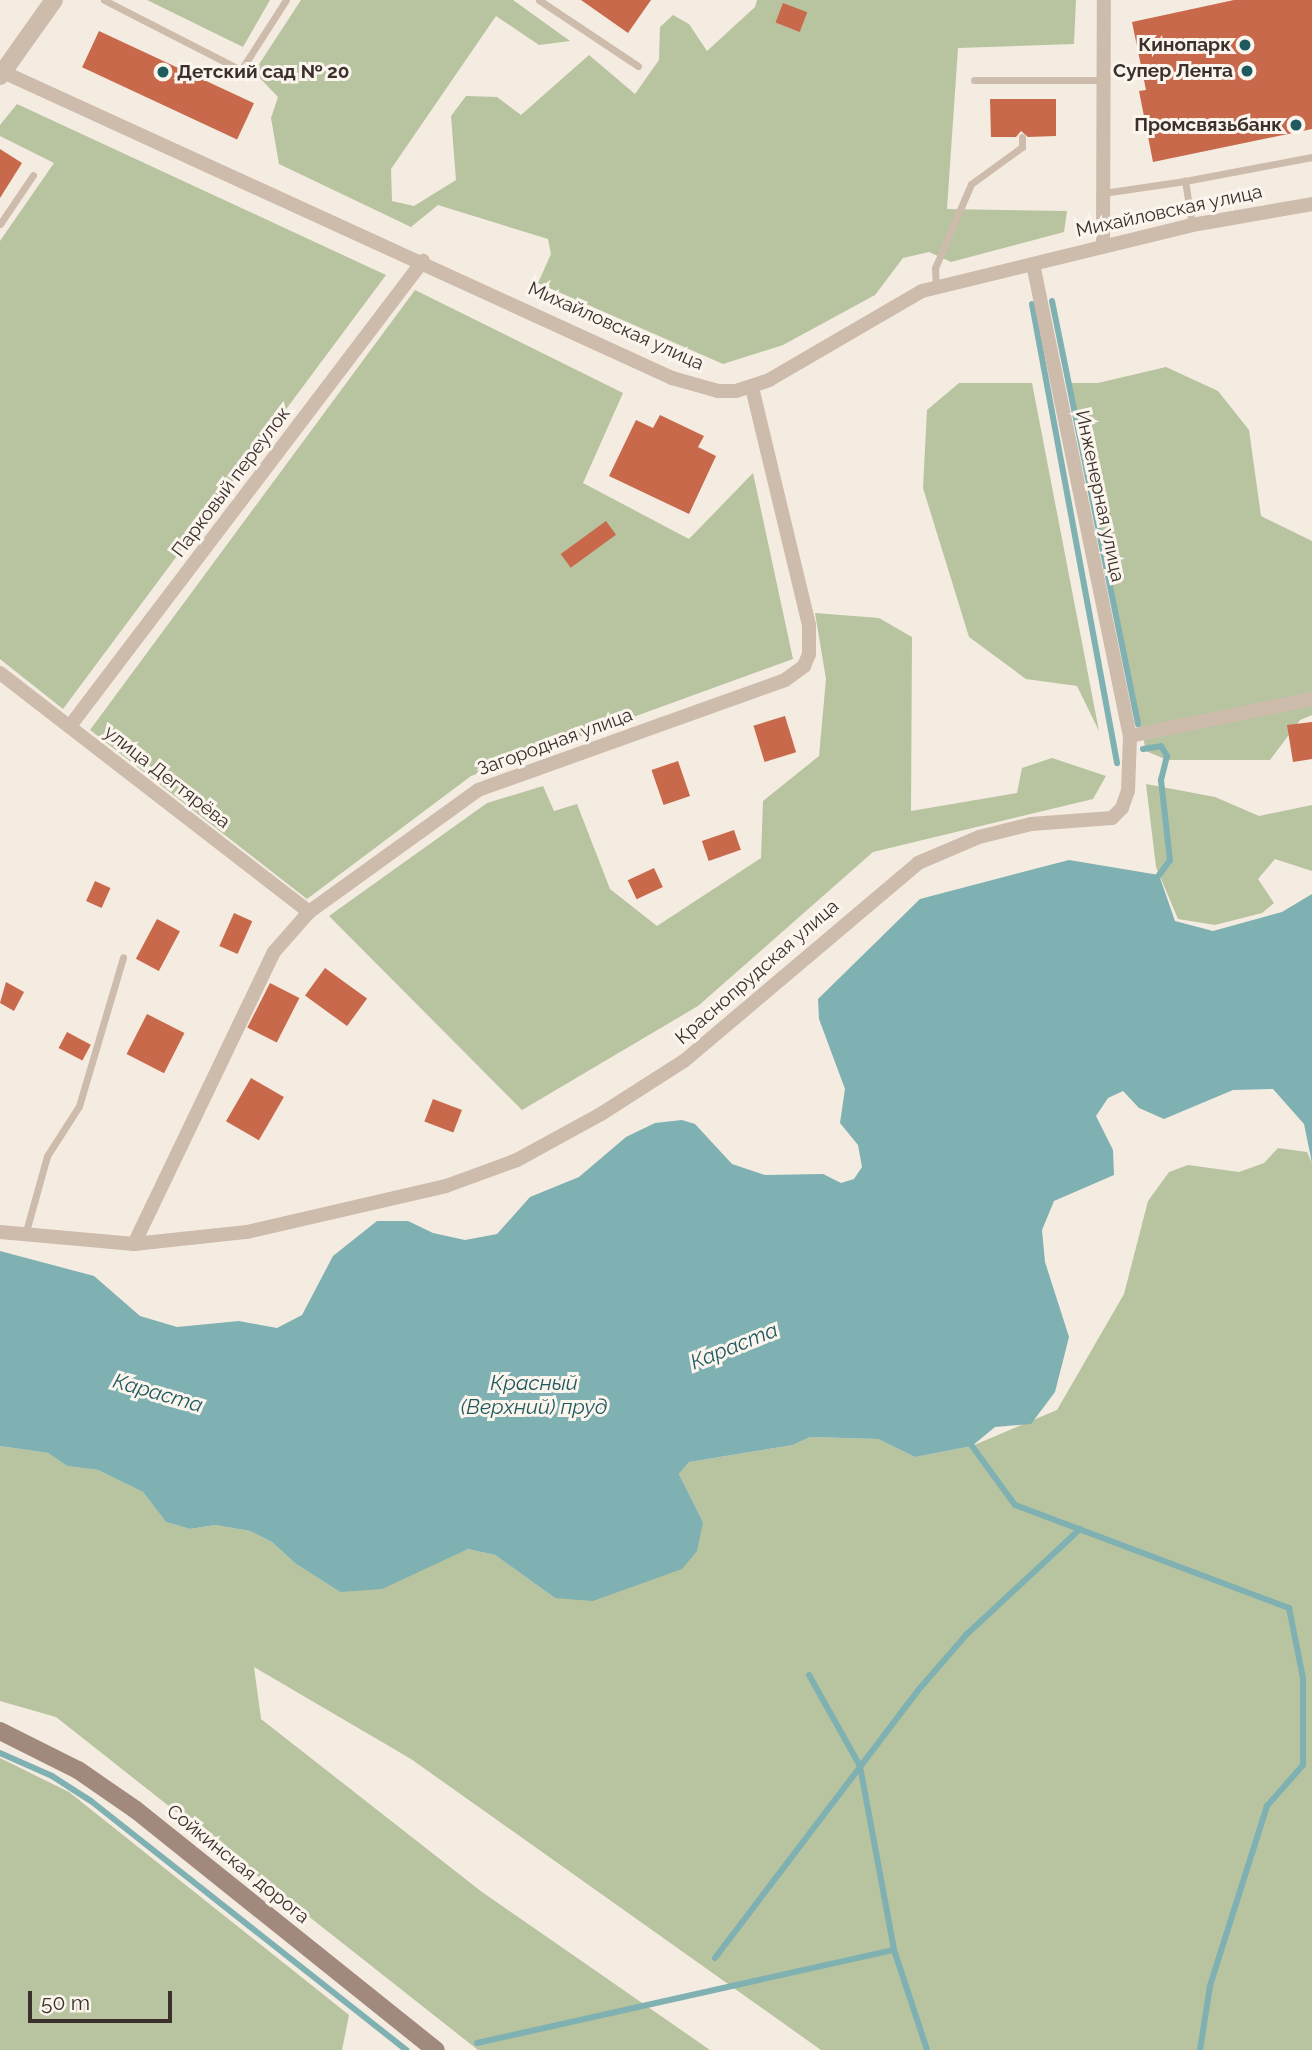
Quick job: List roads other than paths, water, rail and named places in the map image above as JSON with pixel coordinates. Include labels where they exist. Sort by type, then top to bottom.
[{"type":"main road","name":"Сойкинская дорога","points":[[0,1731],[78,1770],[136,1810],[436,2050]]},
{"type":"street","points":[[1,73],[54,0]]},
{"type":"street","points":[[1103,245],[1104,0]]},
{"type":"street","name":"Михайловская улица","points":[[1,73],[423,261],[672,378],[718,391],[752,387],[897,303],[936,287],[1192,225],[1312,204]]},
{"type":"street","name":"Парковый переулок","points":[[70,726],[423,261]]},
{"type":"street","name":"Инженерная улица","points":[[1033,264],[1130,736]]},
{"type":"street","name":"Загородная улица","points":[[134,1244],[274,953],[309,912],[478,790],[785,680],[804,666],[809,654],[808,625],[752,387]]},
{"type":"street","name":"улица Дегтярёва","points":[[0,673],[309,912]]},
{"type":"street","points":[[1130,736],[1312,699]]},
{"type":"street","name":"Краснопрудская улица","points":[[0,1232],[134,1244],[247,1232],[446,1186],[517,1160],[601,1114],[684,1061],[918,863],[979,837],[1031,824],[1112,818],[1122,808],[1128,791],[1130,736]]},
{"type":"lane","points":[[104,0],[241,70],[286,0]]},
{"type":"lane","points":[[538,0],[638,66]]},
{"type":"lane","points":[[974,80],[1103,80]]},
{"type":"lane","points":[[936,287],[935,268],[971,184],[1022,147],[1022,137]]},
{"type":"lane","points":[[1102,193],[1185,181],[1312,157]]},
{"type":"lane","points":[[0,224],[33,175]]},
{"type":"lane","points":[[1185,181],[1192,225]]},
{"type":"lane","points":[[24,1236],[47,1156],[79,1106],[123,957]]},
{"type":"water","name":"Красный (Верхний) пруд","points":[[1069,860],[1159,875],[1175,921],[1213,931],[1282,912],[1312,894],[1312,1163],[1304,1124],[1273,1089],[1233,1090],[1164,1119],[1139,1108],[1123,1091],[1108,1098],[1096,1116],[1113,1150],[1114,1175],[1054,1201],[1042,1230],[1045,1262],[1069,1337],[1055,1392],[1031,1424],[995,1427],[972,1446],[915,1457],[878,1439],[810,1437],[793,1445],[689,1462],[679,1474],[703,1522],[697,1551],[682,1569],[593,1601],[555,1598],[495,1555],[468,1549],[382,1589],[340,1592],[296,1564],[272,1542],[250,1531],[215,1525],[190,1529],[166,1522],[143,1492],[98,1470],[67,1466],[48,1453],[0,1446],[0,1251],[94,1276],[140,1316],[177,1327],[239,1321],[277,1328],[302,1315],[333,1256],[377,1221],[408,1221],[433,1233],[465,1240],[497,1234],[530,1197],[579,1177],[626,1137],[655,1123],[682,1120],[695,1124],[732,1164],[765,1175],[823,1174],[841,1183],[854,1179],[862,1167],[858,1145],[840,1123],[845,1089],[819,1019],[818,999],[920,899]]},
{"type":"waterway","points":[[1052,301],[1138,724]]},
{"type":"waterway","points":[[1032,304],[1117,763]]},
{"type":"waterway","points":[[1143,749],[1161,746],[1167,756],[1161,780],[1170,860],[1159,875]]},
{"type":"waterway","points":[[972,1446],[1015,1505],[1289,1608],[1303,1678],[1303,1765],[1267,1806],[1210,1986],[1200,2050]]},
{"type":"waterway","points":[[715,1958],[921,1687],[966,1635],[1080,1529]]},
{"type":"waterway","points":[[809,1675],[860,1766],[894,1950],[927,2050]]},
{"type":"waterway","points":[[0,1753],[52,1776],[91,1801],[406,2050]]},
{"type":"waterway","points":[[477,2043],[894,1950]]},
{"type":"place","name":"Кинопарк","points":[[1245,45]]},
{"type":"place","name":"Супер Лента","points":[[1247,71]]},
{"type":"place","name":"Детский сад № 20","points":[[163,72]]},
{"type":"place","name":"Промсвязьбанк","points":[[1296,125]]},
{"type":"water label","name":"Караста","points":[[734,1346]]},
{"type":"water label","name":"Караста","points":[[158,1393]]}]
